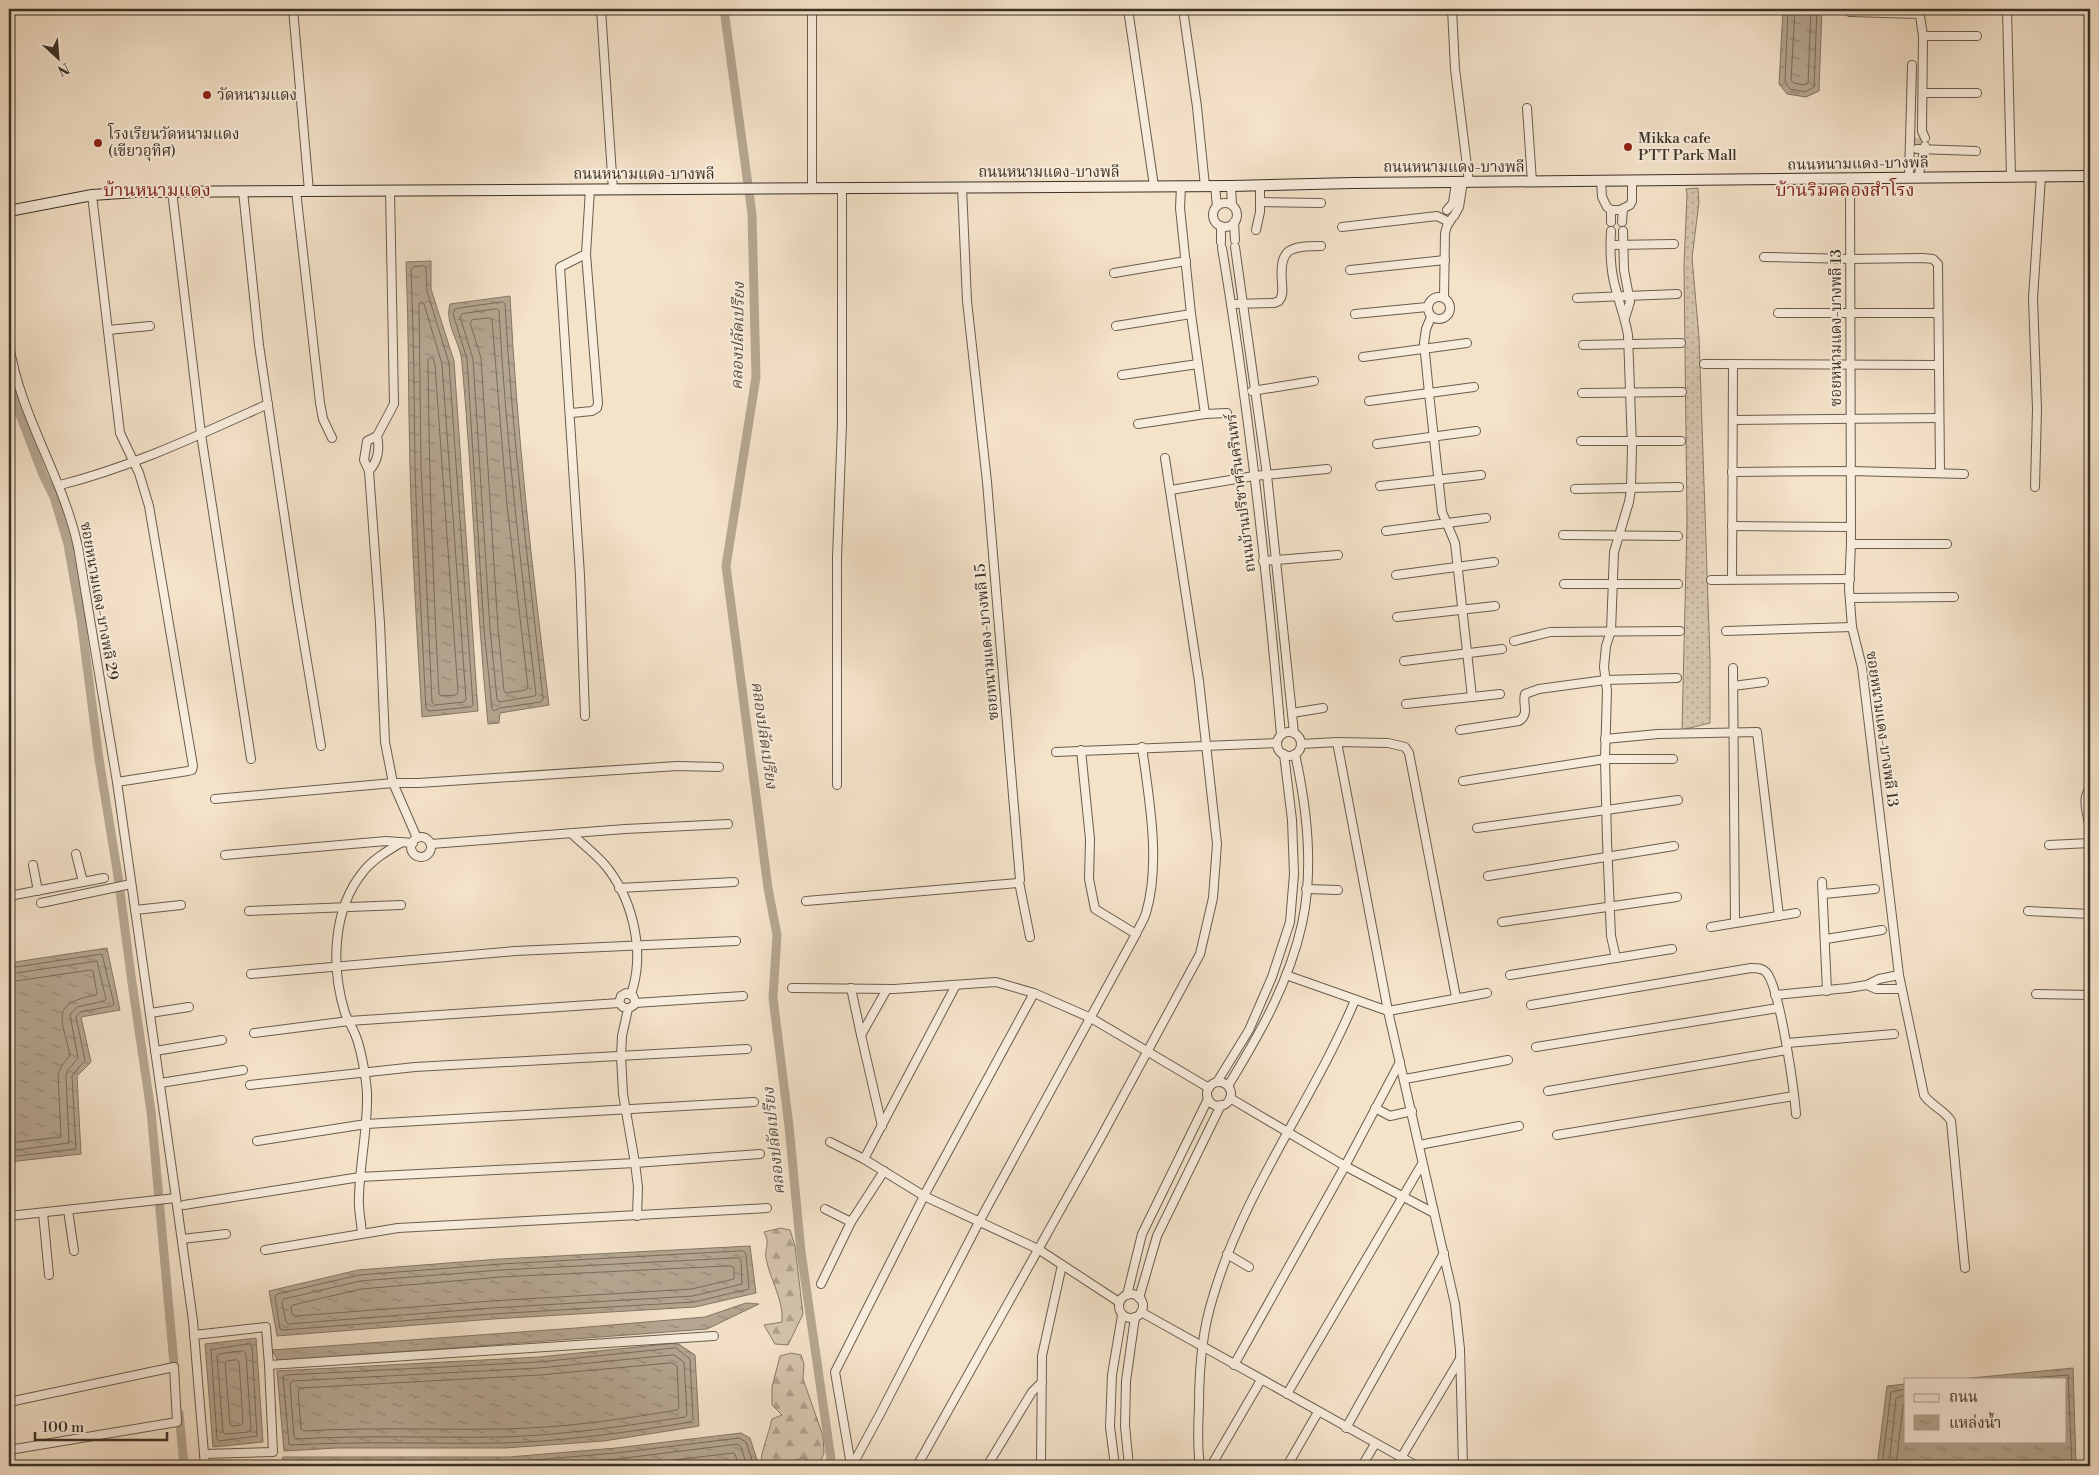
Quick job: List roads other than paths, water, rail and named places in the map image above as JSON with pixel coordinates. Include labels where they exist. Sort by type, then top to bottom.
[{"type":"main road","name":"ถนนหนามแดง-บางพลี","points":[[9,210],[92,195],[172,191],[1260,186],[1463,182],[2090,176]]},
{"type":"street","points":[[293,9],[309,191]]},
{"type":"street","points":[[601,9],[613,190]]},
{"type":"street","points":[[812,9],[812,189]]},
{"type":"street","points":[[1128,9],[1154,186]]},
{"type":"street","points":[[1183,9],[1210,186],[1217,206],[1213,216],[1221,226],[1228,226],[1234,222],[1237,215],[1232,205],[1231,186]]},
{"type":"street","points":[[1431,317],[1441,319],[1446,317],[1450,307],[1444,298],[1445,233],[1441,226],[1448,216],[1459,207],[1463,182],[1452,9]]},
{"type":"street","points":[[2007,9],[2011,177]]},
{"type":"street","points":[[1850,12],[1919,11],[1923,36],[1923,93],[1921,144],[1914,178]]},
{"type":"street","points":[[1923,36],[1977,36]]},
{"type":"street","points":[[1912,65],[1914,178]]},
{"type":"street","points":[[1923,93],[1977,93]]},
{"type":"street","points":[[1527,108],[1532,182]]},
{"type":"street","points":[[1921,144],[1976,151]]},
{"type":"street","points":[[2035,487],[2037,409],[2033,298],[2041,177]]},
{"type":"street","name":"ซอยหนามแดง-บางพลี 13","points":[[1850,179],[1850,598],[1852,627],[1862,668],[1898,975],[1924,1095],[1928,1102],[1951,1121],[1965,1268]]},
{"type":"street","points":[[1601,181],[1602,197],[1607,207],[1611,210],[1622,209],[1630,205],[1632,200],[1632,181]]},
{"type":"street","points":[[1181,186],[1180,208],[1191,314],[1206,414]]},
{"type":"street","points":[[1256,230],[1261,202],[1260,186]]},
{"type":"street","points":[[837,785],[837,558],[842,424],[842,188]]},
{"type":"street","name":"ซอยหนามแดง-บางพลี 15","points":[[962,188],[967,301],[987,482],[1019,882],[1030,937]]},
{"type":"street","points":[[390,190],[394,404],[377,436],[368,441],[364,460],[369,471],[380,623],[385,742],[393,783],[415,841],[412,850],[420,857],[428,854],[430,844]]},
{"type":"street","points":[[571,413],[592,412],[597,408],[598,403],[586,254],[590,190]]},
{"type":"street","points":[[172,191],[201,434],[250,760]]},
{"type":"street","points":[[243,191],[259,345],[321,746]]},
{"type":"street","points":[[296,191],[320,404],[323,419],[331,431],[332,438]]},
{"type":"street","points":[[92,195],[120,433],[134,463],[149,506],[193,766],[192,770],[188,771],[116,782]]},
{"type":"street","points":[[1261,202],[1320,203]]},
{"type":"street","points":[[1217,206],[1223,203],[1232,205]]},
{"type":"street","points":[[1622,209],[1622,222]]},
{"type":"street","points":[[1611,210],[1611,222]]},
{"type":"street","points":[[1342,226],[1448,216]]},
{"type":"street","name":"ถนนบ้านปรีชาศรีนครินทร์","points":[[1234,222],[1235,244],[1267,475],[1294,733],[1298,736],[1301,744]]},
{"type":"street","name":"ถนนบ้านปรีชาศรีนครินทร์","points":[[1221,226],[1254,476],[1281,735]]},
{"type":"street","points":[[1612,231],[1612,271],[1617,296],[1625,318],[1628,344],[1632,440],[1631,489],[1614,552],[1611,631],[1606,646],[1604,667],[1606,810],[1612,936],[1616,958]]},
{"type":"street","points":[[1623,231],[1624,270],[1630,302],[1625,318]]},
{"type":"street","points":[[1611,244],[1674,244]]},
{"type":"street","points":[[1231,304],[1274,303],[1279,301],[1283,292],[1281,260],[1296,247],[1321,246]]},
{"type":"street","points":[[585,716],[580,574],[560,267],[586,254]]},
{"type":"street","points":[[1764,257],[1932,259],[1938,264],[1940,270],[1938,313],[1940,473]]},
{"type":"street","points":[[1350,270],[1445,260]]},
{"type":"street","points":[[1114,273],[1186,261]]},
{"type":"street","points":[[1577,298],[1677,294]]},
{"type":"street","points":[[1427,307],[1433,298],[1444,298]]},
{"type":"street","points":[[1355,314],[1427,307]]},
{"type":"street","points":[[1427,307],[1431,317],[1425,334],[1424,349],[1440,480],[1442,512],[1454,536],[1472,697]]},
{"type":"street","points":[[1778,313],[1938,313]]},
{"type":"street","points":[[1116,326],[1191,314]]},
{"type":"street","points":[[108,330],[150,326]]},
{"type":"street","points":[[1363,357],[1467,343]]},
{"type":"street","points":[[1583,344],[1682,343]]},
{"type":"street","name":"ซอยหนามแดง-บางพลี 29","points":[[9,344],[12,368],[23,400],[60,485],[78,547],[116,782],[182,1239],[194,1335],[205,1466]]},
{"type":"street","points":[[1122,375],[1198,364]]},
{"type":"street","points":[[1704,364],[1939,365]]},
{"type":"street","points":[[1732,579],[1733,364]]},
{"type":"street","points":[[1243,391],[1314,381]]},
{"type":"street","points":[[1370,401],[1474,386]]},
{"type":"street","points":[[1582,392],[1682,392]]},
{"type":"street","points":[[60,485],[96,476],[134,463],[268,404]]},
{"type":"street","points":[[1138,424],[1206,414],[1227,413]]},
{"type":"street","points":[[1733,420],[1939,418]]},
{"type":"street","points":[[1377,444],[1476,430]]},
{"type":"street","points":[[369,471],[376,464],[379,446],[377,436]]},
{"type":"street","points":[[1581,441],[1680,440]]},
{"type":"street","points":[[917,1466],[1100,1139],[1200,954],[1213,898],[1217,844],[1199,681],[1165,458]]},
{"type":"street","points":[[1171,490],[1254,476],[1326,469]]},
{"type":"street","points":[[1732,472],[1851,471],[1964,474]]},
{"type":"street","points":[[1380,486],[1481,475]]},
{"type":"street","points":[[1575,489],[1679,487]]},
{"type":"street","points":[[1386,531],[1486,518]]},
{"type":"street","points":[[1732,526],[1851,526]]},
{"type":"street","points":[[1563,535],[1678,536]]},
{"type":"street","points":[[1851,544],[1947,544]]},
{"type":"street","points":[[1263,560],[1338,555]]},
{"type":"street","points":[[1396,575],[1494,562]]},
{"type":"street","points":[[1711,580],[1850,579]]},
{"type":"street","points":[[1564,584],[1678,584]]},
{"type":"street","points":[[1850,598],[1954,597]]},
{"type":"street","points":[[1397,617],[1495,606]]},
{"type":"street","points":[[1726,632],[1852,627]]},
{"type":"street","points":[[1514,641],[1544,633],[1680,631]]},
{"type":"street","points":[[1404,661],[1502,649]]},
{"type":"street","points":[[1733,668],[1735,923]]},
{"type":"street","points":[[1460,730],[1518,721],[1524,718],[1526,713],[1525,694],[1539,688],[1605,680],[1677,678]]},
{"type":"street","points":[[1733,686],[1764,682]]},
{"type":"street","points":[[1406,704],[1500,694]]},
{"type":"street","points":[[1292,713],[1323,708]]},
{"type":"street","points":[[1294,733],[1288,732],[1281,735],[1277,743],[1278,749],[1284,754],[1295,754]]},
{"type":"street","points":[[1605,740],[1658,734],[1757,732],[1779,916]]},
{"type":"street","points":[[1337,742],[1388,1011],[1455,1304],[1460,1358],[1463,1466]]},
{"type":"street","points":[[1230,1098],[1228,1086],[1261,1032],[1286,975],[1302,923],[1306,889],[1307,837],[1295,754],[1301,744],[1337,742],[1393,744],[1405,747],[1409,753],[1456,997]]},
{"type":"street","points":[[1056,752],[1277,743]]},
{"type":"street","points":[[851,1465],[880,1414],[979,1222],[1091,1018],[1146,913],[1154,863],[1149,798],[1142,747]]},
{"type":"street","points":[[1081,750],[1090,839],[1090,879],[1095,909],[1136,934]]},
{"type":"street","points":[[1284,754],[1292,820],[1294,874],[1290,922],[1272,978],[1249,1030],[1217,1082],[1209,1088],[1208,1099],[1142,1234],[1127,1295],[1119,1302],[1119,1310],[1122,1315],[1128,1318],[1138,1315],[1203,1348],[1417,1466]]},
{"type":"street","points":[[1463,781],[1605,759],[1673,759]]},
{"type":"street","points":[[215,799],[393,783],[419,783],[677,766],[719,767]]},
{"type":"street","points":[[2090,788],[2086,793],[2086,800],[2090,828]]},
{"type":"street","points":[[1477,828],[1678,800]]},
{"type":"street","points":[[430,844],[571,833],[728,824]]},
{"type":"street","points":[[571,833],[609,870],[627,903],[636,945],[636,980],[631,994]]},
{"type":"street","points":[[225,855],[386,841],[415,841],[425,838],[430,844]]},
{"type":"street","points":[[362,1234],[359,1198],[367,1092],[356,1036],[348,1020],[337,984],[339,931],[344,907],[351,888],[364,870],[402,842]]},
{"type":"street","points":[[2050,845],[2090,843]]},
{"type":"street","points":[[1488,876],[1674,846]]},
{"type":"street","points":[[76,854],[83,882]]},
{"type":"street","points":[[33,865],[38,891]]},
{"type":"street","points":[[9,896],[104,878]]},
{"type":"street","points":[[620,888],[734,882]]},
{"type":"street","points":[[806,901],[1019,882]]},
{"type":"street","points":[[1822,882],[1827,991]]},
{"type":"street","points":[[41,902],[131,884]]},
{"type":"street","points":[[1306,889],[1338,890]]},
{"type":"street","points":[[1824,894],[1875,889]]},
{"type":"street","points":[[1502,922],[1677,896]]},
{"type":"street","points":[[135,910],[180,905]]},
{"type":"street","points":[[249,912],[401,905]]},
{"type":"street","points":[[2028,911],[2090,914]]},
{"type":"street","points":[[1711,927],[1796,913]]},
{"type":"street","points":[[1826,939],[1882,930]]},
{"type":"street","points":[[251,974],[337,965],[408,961],[515,951],[736,941]]},
{"type":"street","points":[[1510,975],[1672,949]]},
{"type":"street","points":[[1531,1004],[1760,968],[1766,972],[1775,995],[1787,1047],[1796,1114]]},
{"type":"street","points":[[1286,975],[1388,1011],[1456,997],[1487,993]]},
{"type":"street","points":[[1775,995],[1827,991],[1867,985],[1879,978],[1898,975]]},
{"type":"street","points":[[792,988],[887,989],[996,982],[1034,992],[1091,1018],[1209,1088]]},
{"type":"street","points":[[1867,985],[1876,989],[1901,989]]},
{"type":"street","points":[[864,1159],[956,986]]},
{"type":"street","points":[[852,988],[882,1126]]},
{"type":"street","points":[[861,1035],[887,989]]},
{"type":"street","points":[[851,1465],[835,1372],[924,1196],[1034,992]]},
{"type":"street","points":[[628,1009],[623,1008],[620,1003],[620,998],[623,994],[631,994],[635,998],[635,1003]]},
{"type":"street","points":[[2036,994],[2090,995]]},
{"type":"street","points":[[638,1216],[638,1187],[623,1094],[621,1056],[622,1036],[628,1009],[635,1003],[743,996]]},
{"type":"street","points":[[1200,1466],[1198,1454],[1199,1389],[1203,1348],[1212,1298],[1227,1254],[1245,1211],[1340,1038],[1356,1000]]},
{"type":"street","points":[[254,1033],[348,1020],[620,1003]]},
{"type":"street","points":[[150,1013],[189,1007]]},
{"type":"street","points":[[1536,1047],[1778,1008]]},
{"type":"street","points":[[1548,1091],[1787,1047],[1894,1034]]},
{"type":"street","points":[[155,1051],[222,1040]]},
{"type":"street","points":[[250,1085],[363,1071],[747,1050]]},
{"type":"street","points":[[1405,1079],[1508,1060]]},
{"type":"street","points":[[1234,1365],[1345,1166],[1400,1062]]},
{"type":"street","points":[[160,1083],[243,1070]]},
{"type":"street","points":[[1217,1082],[1222,1082],[1228,1086]]},
{"type":"street","points":[[1557,1134],[1794,1096]]},
{"type":"street","points":[[1230,1098],[1345,1166],[1434,1213]]},
{"type":"street","points":[[1129,1466],[1125,1426],[1126,1381],[1138,1315],[1142,1305],[1139,1298],[1157,1236],[1221,1105],[1230,1098]]},
{"type":"street","points":[[1208,1099],[1214,1104],[1221,1105]]},
{"type":"street","points":[[257,1140],[366,1124],[754,1102]]},
{"type":"street","points":[[1375,1108],[1390,1116],[1412,1111]]},
{"type":"street","points":[[1418,1145],[1519,1126]]},
{"type":"street","points":[[830,1142],[864,1159],[924,1196],[1038,1249],[1119,1302]]},
{"type":"street","points":[[184,1205],[360,1178],[760,1154]]},
{"type":"street","points":[[1287,1394],[1402,1195],[1422,1164]]},
{"type":"street","points":[[821,1284],[851,1222],[884,1171]]},
{"type":"street","points":[[9,1216],[176,1198]]},
{"type":"street","points":[[265,1250],[398,1228],[767,1208]]},
{"type":"street","points":[[825,1208],[851,1222]]},
{"type":"street","points":[[68,1210],[74,1251]]},
{"type":"street","points":[[43,1213],[49,1275]]},
{"type":"street","points":[[182,1239],[226,1234]]},
{"type":"street","points":[[1346,1428],[1444,1253]]},
{"type":"street","points":[[1227,1254],[1248,1267]]},
{"type":"street","points":[[1041,1466],[1042,1356],[1062,1265]]},
{"type":"street","points":[[1127,1295],[1139,1298]]},
{"type":"street","points":[[1115,1466],[1110,1427],[1112,1375],[1122,1315]]},
{"type":"street","points":[[194,1335],[266,1328],[273,1452],[204,1454]]},
{"type":"street","points":[[269,1365],[714,1336]]},
{"type":"street","points":[[1400,1458],[1460,1358]]},
{"type":"street","points":[[9,1402],[174,1367],[177,1422],[9,1450]]},
{"type":"street","points":[[1211,1466],[1261,1380]]},
{"type":"street","points":[[986,1466],[1032,1392],[1042,1382]]},
{"type":"street","points":[[1287,1466],[1318,1412]]},
{"type":"street","points":[[1362,1466],[1375,1444]]},
{"type":"water","points":[[1783,9],[1822,9],[1819,91],[1806,97],[1787,94],[1779,84]]},
{"type":"water","points":[[431,261],[431,289],[454,361],[478,711],[422,717],[411,498],[406,262]]},
{"type":"water","points":[[510,296],[526,501],[549,705],[500,713],[499,723],[488,724],[480,634],[462,363],[449,319],[449,311],[450,304]]},
{"type":"water","points":[[107,948],[120,1010],[81,1017],[91,1062],[77,1076],[81,1154],[9,1162],[9,963]]},
{"type":"water","points":[[750,1246],[756,1293],[695,1307],[493,1319],[277,1336],[269,1291],[358,1270],[500,1259]]},
{"type":"water","points":[[746,1303],[759,1304],[707,1329],[278,1361],[272,1350],[705,1317]]},
{"type":"water","points":[[256,1338],[263,1442],[213,1447],[205,1344]]},
{"type":"water","points":[[677,1343],[695,1355],[699,1426],[604,1441],[505,1448],[336,1448],[284,1451],[277,1371],[539,1357]]},
{"type":"water","points":[[2073,1368],[2076,1466],[1877,1466],[1887,1386],[1904,1384],[1904,1442],[2066,1442],[2066,1378],[1971,1378]]},
{"type":"water","points":[[741,1433],[750,1438],[759,1466],[281,1466],[283,1457],[509,1457],[616,1448]]},
{"type":"waterway","name":"คลองปลัดเปรียง","points":[[724,9],[752,214],[756,377],[726,566],[768,888],[777,935],[773,998],[789,1126],[801,1252],[832,1466]]},
{"type":"waterway","points":[[9,386],[43,475],[54,497],[68,544],[81,619],[99,759],[118,876],[151,1111],[175,1375]]},
{"type":"waterway","points":[[179,1413],[184,1466]]},
{"type":"tunnel","points":[[1917,138],[1917,145]]},
{"type":"place","name":"วัดหนามแดง","points":[[207,95]]},
{"type":"place","name":"โรงเรียนวัดหนามแดง (เขียวอุทิศ)","points":[[98,143]]},
{"type":"place","name":"Mikka cafe PTT Park Mall","points":[[1628,147]]},
{"type":"district","name":"บ้านหนามแดง","points":[[157,190]]},
{"type":"district","name":"บ้านริมคลองสำโรง","points":[[1845,190]]}]
